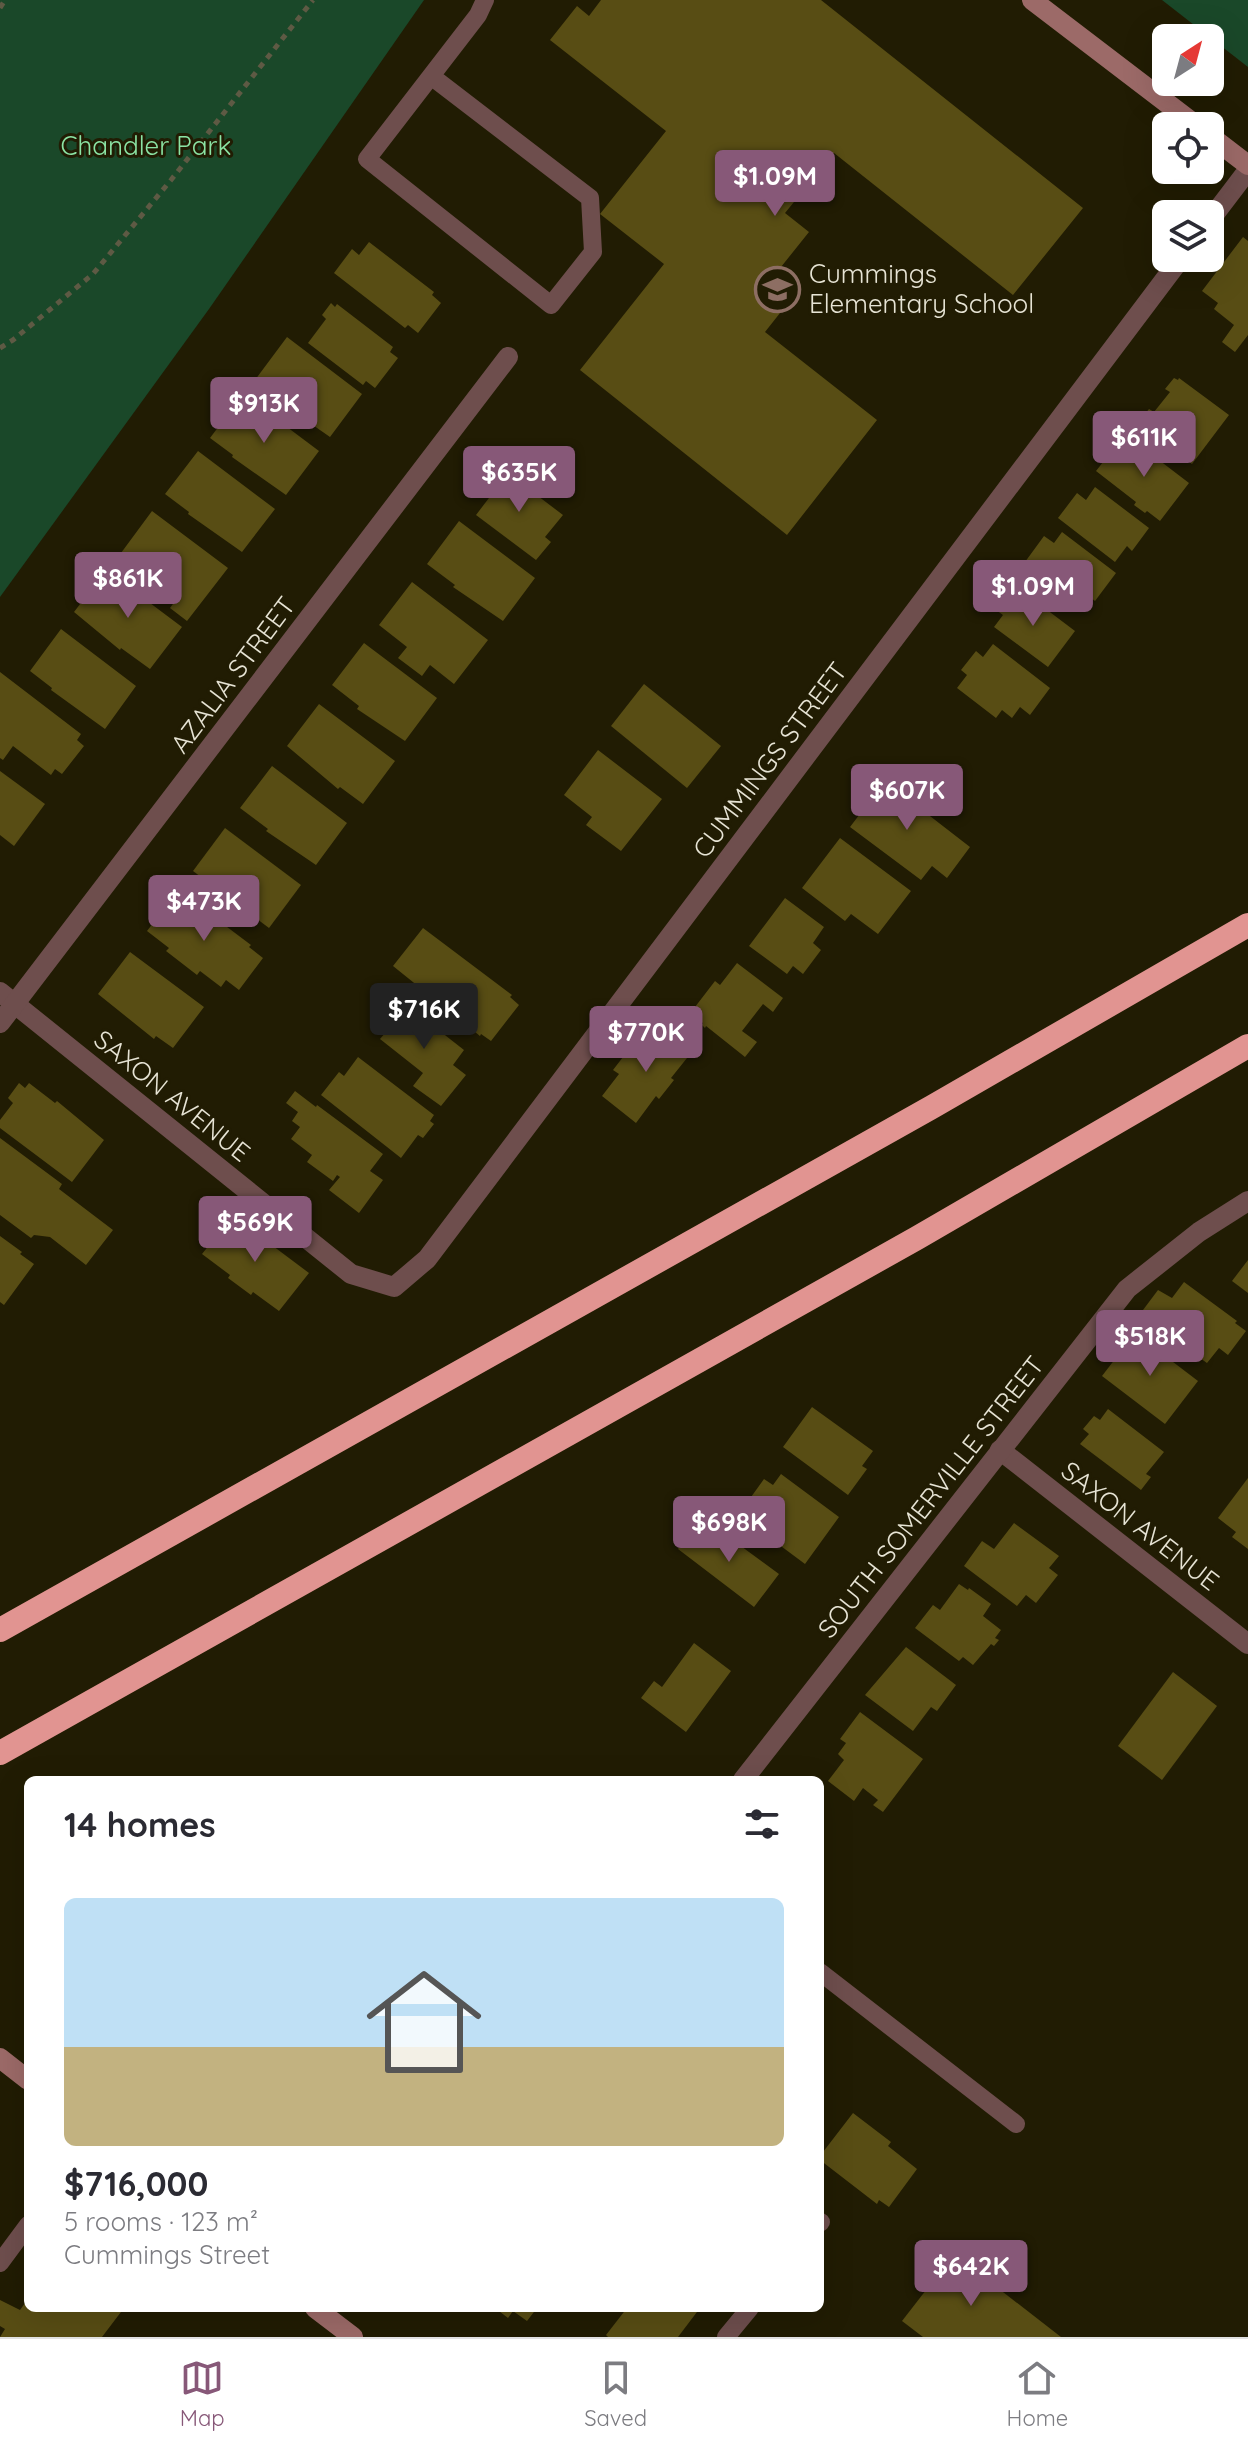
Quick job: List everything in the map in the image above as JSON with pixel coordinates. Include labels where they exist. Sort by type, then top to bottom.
[{"type":"highway","points":[[0,1630],[932,1107],[1248,925]]},
{"type":"highway","points":[[0,1753],[917,1238],[1248,1046]]},
{"type":"street","points":[[1032,0],[1179,112]]},
{"type":"street","points":[[1224,147],[1248,167],[1224,200]]},
{"type":"street","name":"CUMMINGS STREET","points":[[394,1287],[427,1259],[1170,272]]},
{"type":"street","name":"AZALIA STREET","points":[[0,1023],[8,998],[508,357]]},
{"type":"street","name":"SAXON AVENUE","points":[[8,998],[351,1274],[394,1287]]},
{"type":"street","name":"SOUTH SOMERVILLE STREET","points":[[746,1776],[1127,1289],[1199,1232],[1248,1201]]},
{"type":"street","name":"SAXON AVENUE","points":[[1000,1450],[1248,1644]]},
{"type":"street","points":[[0,2058],[24,2077]]},
{"type":"street","points":[[325,2312],[353,2337]]},
{"type":"lane","points":[[431,76],[590,198],[593,252],[551,305],[367,159],[478,15],[485,0]]},
{"type":"lane","points":[[824,1975],[1016,2124]]},
{"type":"lane","points":[[0,2263],[24,2230]]},
{"type":"lane","points":[[726,2337],[747,2312]]},
{"type":"path","points":[[0,8],[5,0]]},
{"type":"path","points":[[0,348],[93,274],[313,0]]},
{"type":"green space","name":"Chandler Park","points":[[0,0],[424,0],[209,309],[0,597]]},
{"type":"green space","points":[[1162,0],[1248,0],[1248,67],[1224,48],[1224,24],[1193,24]]},
{"type":"building","name":"Cummings Elementary School","points":[[601,0],[821,0],[1083,208],[1013,295],[834,153],[785,213],[809,232],[777,272],[799,289],[765,332],[877,420],[787,535],[580,370],[664,264],[600,214],[666,131],[550,40],[577,6],[589,16]]},
{"type":"building","points":[[1243,237],[1248,241],[1248,335],[1235,352],[1222,342],[1234,325],[1214,309],[1218,303],[1202,291],[1216,272],[1224,272],[1224,262]]},
{"type":"building","points":[[369,242],[434,292],[432,295],[441,303],[418,333],[408,325],[405,328],[334,273],[352,249],[359,255]]},
{"type":"building","points":[[331,303],[335,307],[337,304],[393,347],[390,352],[398,358],[375,388],[366,381],[363,385],[308,343],[326,319],[322,315]]},
{"type":"building","points":[[287,337],[362,394],[330,437],[274,398],[276,395],[255,380]]},
{"type":"building","points":[[1174,378],[1179,378],[1229,415],[1192,464],[1143,426],[1145,424],[1140,420],[1149,409],[1154,412],[1170,392],[1165,389]]},
{"type":"building","points":[[243,394],[319,451],[286,495],[210,438]]},
{"type":"building","points":[[1134,441],[1189,483],[1160,521],[1134,505],[1136,502],[1096,471],[1114,448],[1123,454]]},
{"type":"building","points":[[198,451],[275,509],[242,552],[165,494]]},
{"type":"building","points":[[501,468],[563,515],[545,537],[551,542],[536,560],[476,515],[492,494],[485,489]]},
{"type":"building","points":[[1095,487],[1149,528],[1132,551],[1127,546],[1115,562],[1058,518],[1077,493],[1086,500]]},
{"type":"building","points":[[152,511],[228,568],[187,621],[170,608],[178,597],[140,572],[142,570],[121,553]]},
{"type":"building","points":[[459,521],[535,578],[503,621],[453,587],[455,585],[427,564]]},
{"type":"building","points":[[1062,532],[1116,573],[1095,601],[1087,595],[1081,604],[1025,562],[1044,536],[1054,543]]},
{"type":"building","points":[[106,570],[182,627],[150,669],[120,650],[74,612]]},
{"type":"building","points":[[412,582],[488,640],[454,684],[430,665],[422,676],[398,658],[407,647],[379,625]]},
{"type":"building","points":[[1022,591],[1075,631],[1048,667],[994,627],[1003,615],[996,610],[1006,596],[1013,601]]},
{"type":"building","points":[[61,629],[136,686],[105,729],[30,671]]},
{"type":"building","points":[[364,643],[437,698],[405,741],[357,709],[359,706],[332,685]]},
{"type":"building","points":[[993,644],[1050,688],[1030,715],[1020,707],[1012,718],[1002,710],[996,718],[957,688],[967,675],[961,670],[976,651],[983,657]]},
{"type":"building","points":[[0,672],[81,734],[77,740],[84,746],[62,774],[55,769],[51,775],[13,746],[3,760],[0,758]]},
{"type":"building","points":[[644,684],[721,746],[687,788],[611,726]]},
{"type":"building","points":[[319,704],[395,761],[363,804],[340,787],[338,789],[287,746]]},
{"type":"building","points":[[598,750],[662,799],[621,851],[586,825],[592,817],[564,795]]},
{"type":"building","points":[[272,766],[347,823],[316,865],[266,831],[268,829],[240,808]]},
{"type":"building","points":[[0,771],[45,804],[14,846],[0,835]]},
{"type":"building","points":[[883,774],[911,795],[908,799],[970,847],[947,878],[932,866],[921,880],[850,827],[866,806],[861,803]]},
{"type":"building","points":[[225,828],[301,885],[269,928],[193,871]]},
{"type":"building","points":[[840,838],[911,891],[878,934],[851,914],[845,921],[802,888]]},
{"type":"building","points":[[178,890],[251,945],[249,947],[263,958],[239,990],[226,980],[221,987],[200,971],[197,975],[166,951],[169,948],[147,931]]},
{"type":"building","points":[[785,898],[824,927],[813,943],[821,950],[803,974],[793,966],[787,974],[749,946]]},
{"type":"building","points":[[423,928],[512,995],[510,997],[519,1005],[491,1041],[480,1036],[393,966]]},
{"type":"building","points":[[130,952],[204,1007],[173,1048],[156,1036],[154,1039],[98,994]]},
{"type":"building","points":[[737,963],[783,998],[773,1012],[763,1004],[742,1031],[757,1042],[745,1057],[695,1018],[700,1011],[695,1007],[715,981],[720,985]]},
{"type":"building","points":[[399,999],[464,1050],[453,1065],[466,1075],[441,1106],[413,1086],[423,1073],[380,1039],[386,1032],[378,1026]]},
{"type":"building","points":[[656,1026],[691,1053],[671,1078],[674,1080],[659,1099],[656,1096],[636,1123],[602,1096],[619,1074],[613,1070],[633,1044],[639,1048]]},
{"type":"building","points":[[358,1057],[434,1115],[430,1121],[434,1124],[423,1138],[418,1135],[401,1158],[321,1095],[339,1072],[344,1076]]},
{"type":"building","points":[[19,1083],[25,1088],[29,1083],[55,1103],[57,1101],[104,1140],[72,1182],[0,1128],[0,1120],[13,1103],[8,1098]]},
{"type":"building","points":[[295,1091],[383,1154],[370,1171],[383,1180],[359,1213],[329,1190],[340,1177],[337,1175],[333,1181],[307,1162],[312,1155],[291,1139],[300,1127],[292,1121],[298,1112],[286,1103]]},
{"type":"building","points":[[0,1138],[62,1184],[59,1189],[113,1230],[86,1265],[50,1237],[34,1235],[31,1238],[0,1215]]},
{"type":"building","points":[[237,1219],[309,1273],[279,1311],[228,1278],[230,1275],[202,1254],[226,1224],[231,1227]]},
{"type":"building","points":[[0,1236],[34,1264],[4,1305],[0,1302]]},
{"type":"building","points":[[1248,1260],[1248,1293],[1232,1281]]},
{"type":"building","points":[[1184,1282],[1246,1331],[1228,1355],[1219,1348],[1207,1363],[1189,1353],[1140,1314],[1158,1290],[1172,1298]]},
{"type":"building","points":[[1135,1333],[1198,1381],[1165,1424],[1102,1376]]},
{"type":"building","points":[[812,1407],[873,1451],[862,1466],[867,1469],[848,1495],[783,1447]]},
{"type":"building","points":[[1108,1409],[1164,1452],[1146,1474],[1151,1477],[1141,1490],[1080,1444],[1089,1434],[1083,1429],[1094,1416],[1100,1420]]},
{"type":"building","points":[[781,1474],[839,1517],[805,1564],[747,1521],[754,1511],[746,1504],[764,1479],[773,1485]]},
{"type":"building","points":[[1248,1478],[1248,1549],[1232,1537],[1236,1532],[1218,1518]]},
{"type":"building","points":[[1014,1523],[1059,1556],[1049,1568],[1058,1575],[1036,1603],[1026,1595],[1017,1606],[964,1566],[982,1541],[994,1549]]},
{"type":"building","points":[[696,1524],[713,1537],[719,1530],[779,1574],[754,1607],[678,1549]]},
{"type":"building","points":[[959,1584],[991,1604],[983,1616],[1001,1630],[995,1638],[999,1640],[994,1646],[991,1644],[973,1665],[963,1657],[959,1661],[915,1628],[933,1605],[940,1610]]},
{"type":"building","points":[[694,1643],[731,1671],[686,1732],[641,1698],[654,1681],[662,1687]]},
{"type":"building","points":[[906,1647],[956,1685],[937,1711],[931,1707],[913,1731],[865,1695]]},
{"type":"building","points":[[1173,1672],[1217,1706],[1162,1780],[1118,1746]]},
{"type":"building","points":[[860,1712],[923,1759],[883,1812],[873,1805],[878,1800],[863,1788],[854,1801],[828,1781],[844,1760],[838,1754],[846,1743],[840,1739]]},
{"type":"building","points":[[853,2113],[891,2142],[888,2146],[917,2169],[889,2207],[879,2200],[877,2204],[824,2163],[824,2151]]},
{"type":"building","points":[[954,2254],[1061,2337],[923,2337],[902,2321]]},
{"type":"building","points":[[0,2300],[20,2310],[24,2304],[24,2312],[121,2312],[102,2337],[0,2337],[5,2329],[0,2326]]},
{"type":"building","points":[[514,2312],[534,2312],[527,2321]]},
{"type":"building","points":[[624,2312],[697,2312],[678,2337],[606,2335]]},
{"type":"place","name":"Cummings Elementary School","points":[[778,289]]}]
